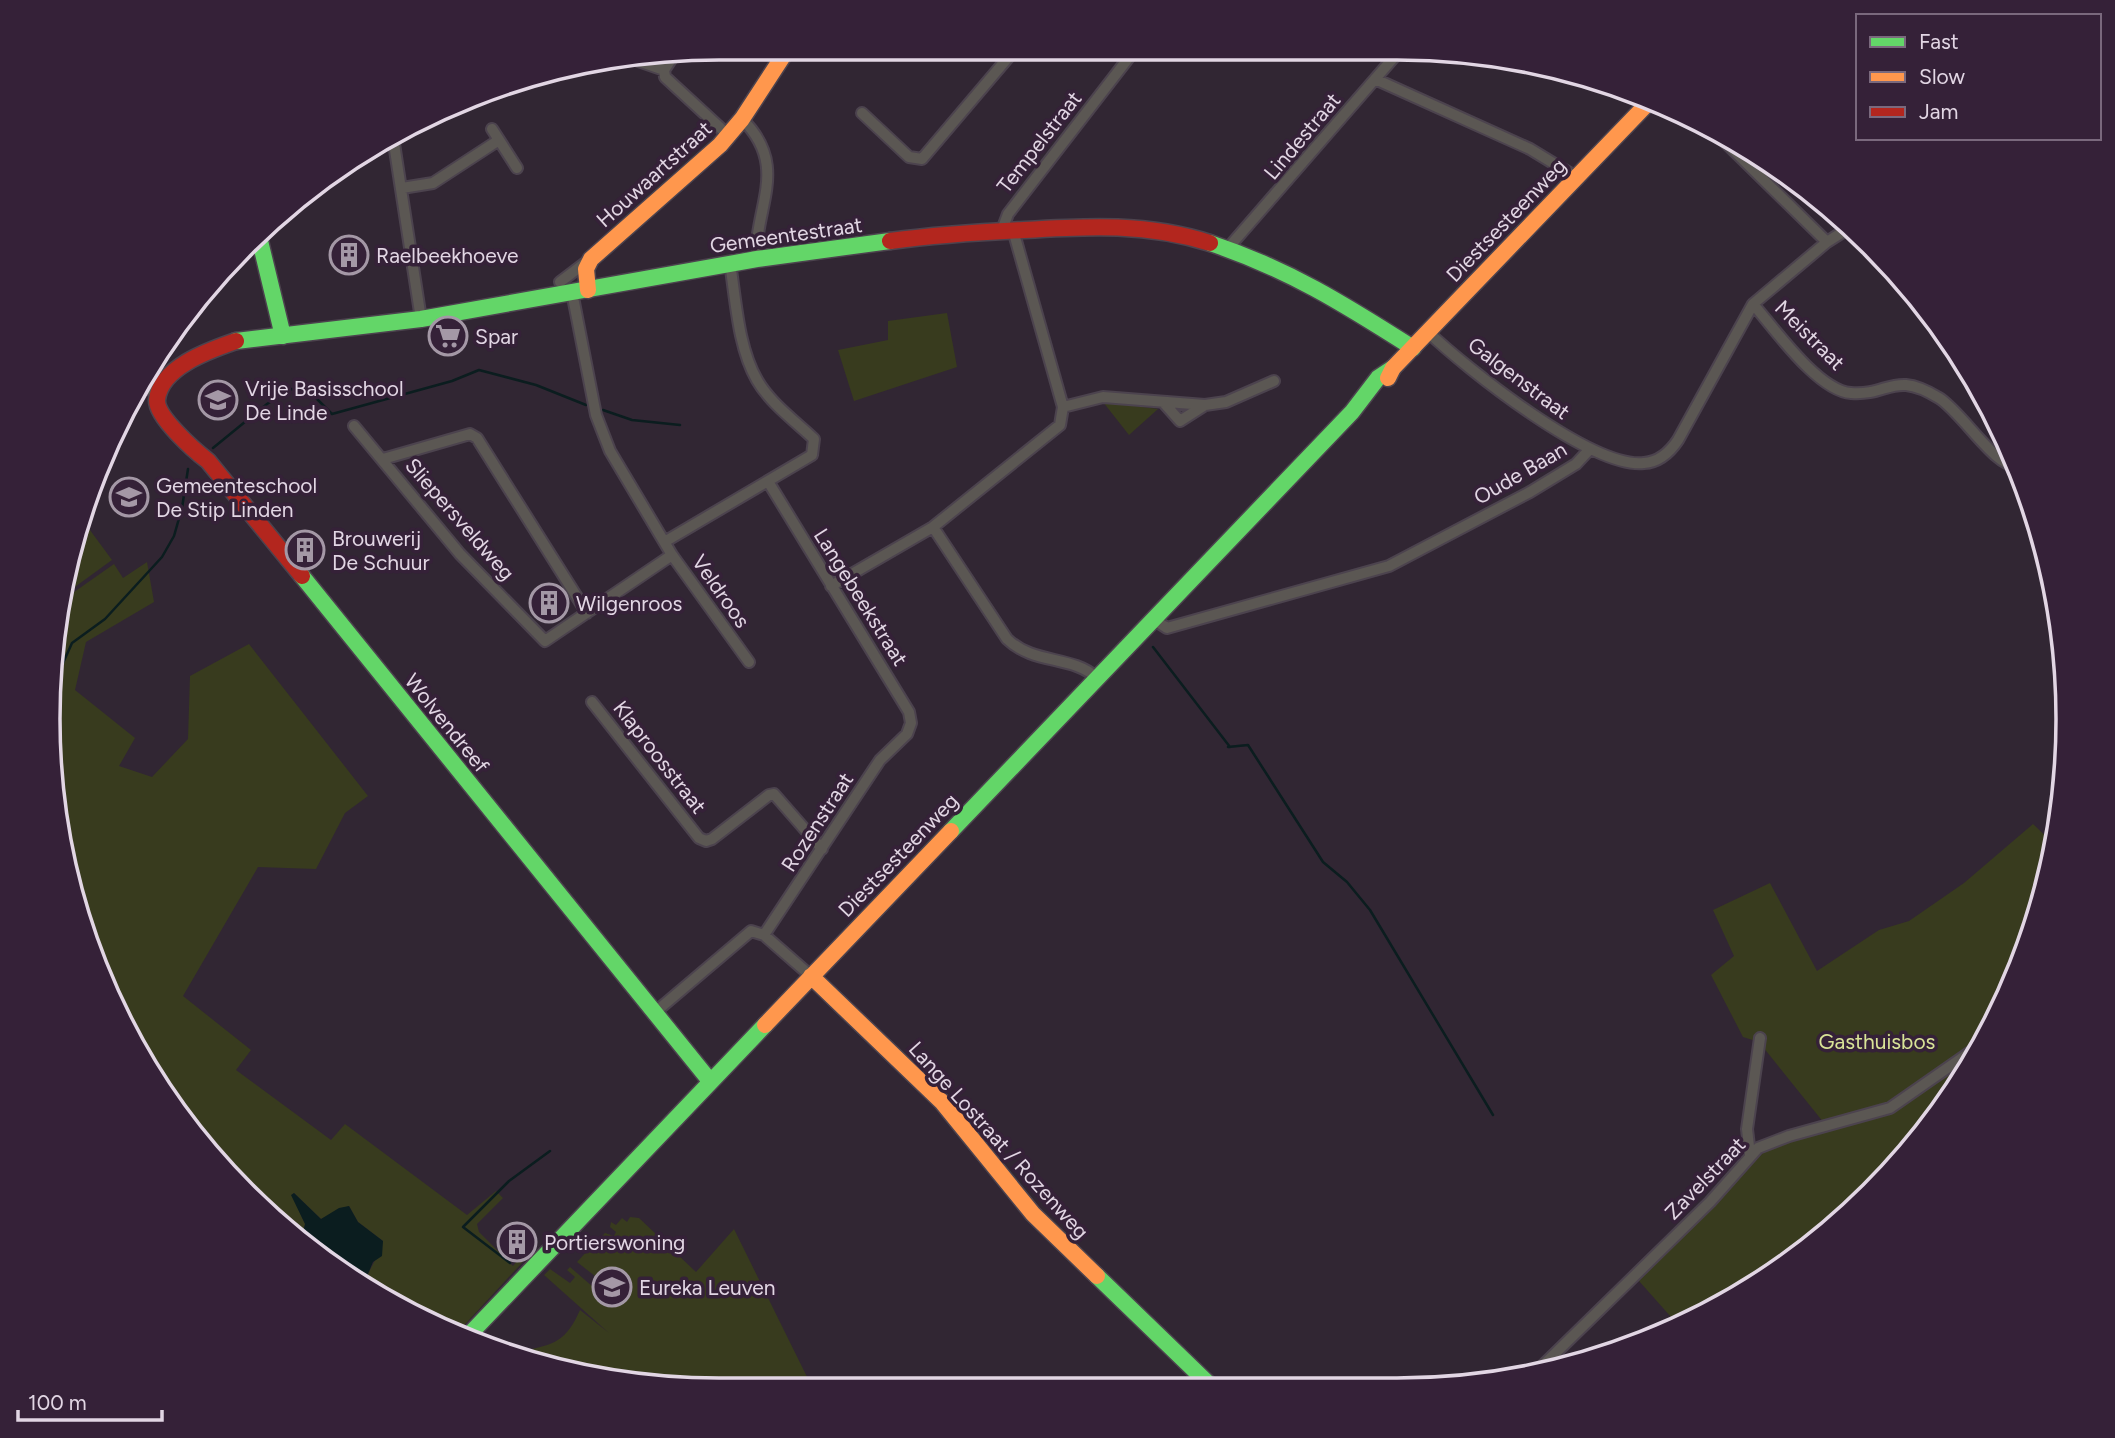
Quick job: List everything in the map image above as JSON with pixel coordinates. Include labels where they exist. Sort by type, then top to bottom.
[{"type":"street","name":"Houwaartstraat","points":[[573,288],[591,259],[729,136],[781,60]]},
{"type":"street","points":[[862,113],[909,157],[922,159],[1006,60]]},
{"type":"street","name":"Tempelstraat","points":[[1008,230],[1008,214],[1127,60]]},
{"type":"street","name":"Lindestraat","points":[[1229,247],[1392,60]]},
{"type":"street","points":[[670,62],[664,70],[665,77],[729,136]]},
{"type":"street","points":[[646,64],[664,70]]},
{"type":"street","points":[[1376,79],[1530,149],[1576,177]]},
{"type":"street","name":"Diestsesteenweg","points":[[473,1330],[1360,403],[1372,384],[1413,348],[1643,108]]},
{"type":"street","points":[[742,120],[756,139],[768,177],[769,190],[757,241],[757,259]]},
{"type":"street","points":[[492,129],[517,168]]},
{"type":"street","points":[[402,188],[433,183],[499,140]]},
{"type":"street","points":[[394,145],[421,319]]},
{"type":"street","points":[[1741,157],[1827,242]]},
{"type":"street","name":"Gemeentestraat","points":[[150,389],[215,348],[241,340],[421,319],[573,288],[757,259],[933,235],[1008,230],[1143,227],[1229,247],[1306,280],[1371,318],[1413,348]]},
{"type":"street","points":[[831,586],[933,527],[1060,425],[1063,407],[1008,230]]},
{"type":"street","name":"Oude Baan","points":[[1153,619],[1167,628],[1389,566],[1530,492],[1576,464],[1590,449],[1640,464],[1660,458],[1671,450],[1753,304],[1841,233]]},
{"type":"street","points":[[261,245],[283,336]]},
{"type":"street","points":[[573,288],[586,274],[591,259]]},
{"type":"street","points":[[666,541],[769,483],[812,455],[814,439],[769,396],[757,380],[744,345],[730,264]]},
{"type":"street","name":"Veldroos","points":[[573,288],[596,415],[610,451],[672,555],[749,662]]},
{"type":"street","name":"Meistraat","points":[[1753,304],[1804,363],[1838,389],[1855,394],[1903,383],[1918,388],[1959,412],[2003,462]]},
{"type":"street","name":"Galgenstraat","points":[[1428,332],[1552,426],[1590,449]]},
{"type":"street","points":[[1063,407],[1103,397],[1205,405],[1226,402],[1274,381]]},
{"type":"street","name":"Wolvendreef","points":[[150,389],[160,410],[173,427],[229,486],[653,1014],[710,1081]]},
{"type":"street","points":[[1164,403],[1180,421],[1205,405]]},
{"type":"street","points":[[354,426],[383,459]]},
{"type":"street","name":"Sliepersveldweg","points":[[470,434],[477,438],[587,613],[545,641],[460,554],[383,459],[470,434]]},
{"type":"street","name":"Langebeekstraat","points":[[769,483],[909,712],[911,723],[907,734]]},
{"type":"street","points":[[933,527],[1007,639],[1019,650],[1087,670],[1097,678]]},
{"type":"street","points":[[587,613],[672,555]]},
{"type":"street","name":"Klaproosstraat","points":[[592,702],[699,838],[706,841],[712,839],[774,793],[822,849]]},
{"type":"street","name":"Rozenstraat","points":[[764,934],[880,760],[907,734]]},
{"type":"street","points":[[653,1014],[751,932],[764,934],[811,976]]},
{"type":"street","name":"Lange Lostraat / Rozenweg","points":[[811,976],[942,1102],[1033,1214],[1203,1378]]},
{"type":"street","points":[[1750,1155],[1747,1129],[1760,1038]]},
{"type":"street","name":"Zavelstraat","points":[[1548,1361],[1710,1202],[1750,1155],[1772,1142],[1890,1108],[1961,1059]]},
{"type":"green space","points":[[947,313],[957,367],[854,401],[838,350],[888,340],[888,321]]},
{"type":"green space","points":[[1103,402],[1158,409],[1129,435]]},
{"type":"green space","points":[[88,527],[112,560],[72,589]]},
{"type":"green space","points":[[147,562],[154,602],[86,642],[75,690],[135,738],[119,766],[152,777],[188,739],[190,676],[249,644],[368,796],[345,813],[316,869],[258,867],[183,996],[251,1050],[236,1070],[331,1140],[345,1124],[467,1215],[496,1191],[503,1198],[477,1224],[479,1232],[513,1266],[529,1246],[533,1251],[463,1326],[427,1310],[367,1276],[383,1241],[358,1222],[349,1206],[321,1219],[294,1193],[292,1195],[305,1224],[303,1230],[284,1215],[223,1154],[196,1120],[148,1049],[128,1011],[94,931],[72,848],[61,762],[60,719],[61,676],[71,594],[114,564],[123,578]]},
{"type":"green space","name":"Gasthuisbos","points":[[2033,824],[2045,835],[2021,931],[2005,971],[1967,1049],[1944,1085],[1892,1154],[1831,1215],[1762,1267],[1726,1290],[1671,1317],[1639,1281],[1767,1149],[1828,1128],[1759,1042],[1743,1037],[1711,975],[1734,956],[1713,910],[1770,883],[1817,971],[1879,930],[1909,921],[1964,883]]},
{"type":"green space","points":[[630,1217],[639,1218],[696,1272],[734,1229],[808,1378],[676,1377],[633,1373],[590,1366],[527,1350],[559,1340],[570,1328],[580,1310],[609,1333],[544,1275],[550,1269],[570,1283],[575,1277],[567,1270],[570,1267],[615,1306],[627,1291],[618,1284],[608,1295],[597,1285],[600,1280],[577,1262],[591,1247],[597,1254],[606,1240],[602,1236],[605,1233],[614,1236],[616,1232],[610,1227],[611,1222],[616,1225],[622,1218],[627,1222]]},
{"type":"shaded area","points":[[294,1193],[321,1219],[339,1208],[349,1206],[358,1222],[383,1241],[382,1256],[373,1262],[367,1276],[303,1230],[305,1224],[291,1195]]},
{"type":"waterway","points":[[213,448],[267,404],[291,389],[313,395],[332,414],[452,381],[479,370],[536,385],[586,405]]},
{"type":"waterway","points":[[603,410],[632,420],[680,425]]},
{"type":"waterway","points":[[62,665],[72,643],[105,619],[162,557],[174,536],[182,508],[188,469]]},
{"type":"waterway","points":[[1153,647],[1230,747]]},
{"type":"waterway","points":[[1228,747],[1248,745],[1323,862],[1347,882],[1370,910],[1493,1115]]},
{"type":"waterway","points":[[510,1263],[463,1227],[509,1181],[550,1151]]},
{"type":"traffic: fast","points":[[236,341],[421,319],[757,259],[890,241]]},
{"type":"traffic: fast","points":[[1210,243],[1290,276],[1413,348]]},
{"type":"traffic: fast","points":[[261,245],[283,336]]},
{"type":"traffic: fast","points":[[951,831],[1352,412],[1378,378],[1393,368]]},
{"type":"traffic: fast","points":[[302,576],[710,1081]]},
{"type":"traffic: fast","points":[[473,1330],[765,1025]]},
{"type":"traffic: fast","points":[[1097,1276],[1203,1378]]},
{"type":"traffic: slow","points":[[588,290],[586,269],[591,259],[720,145],[742,119],[781,60]]},
{"type":"traffic: slow","points":[[1388,378],[1393,368],[1643,108]]},
{"type":"traffic: slow","points":[[765,1025],[951,831]]},
{"type":"traffic: slow","points":[[811,976],[942,1102],[1033,1214],[1097,1276]]},
{"type":"traffic: jam","points":[[890,241],[974,233],[1095,227],[1164,232],[1210,243]]},
{"type":"traffic: jam","points":[[236,341],[200,355],[176,369],[160,388],[158,407],[177,433],[208,461],[302,576]]},
{"type":"place","name":"Raelbeekhoeve","points":[[349,255]]},
{"type":"place","name":"Spar","points":[[448,336]]},
{"type":"place","name":"Vrije Basisschool De Linde","points":[[218,400]]},
{"type":"place","name":"Gemeenteschool De Stip Linden","points":[[129,497]]},
{"type":"place","name":"Brouwerij De Schuur","points":[[305,550]]},
{"type":"place","name":"Wilgenroos","points":[[549,603]]},
{"type":"place","name":"Portierswoning","points":[[517,1242]]},
{"type":"place","name":"Eureka Leuven","points":[[612,1287]]}]
